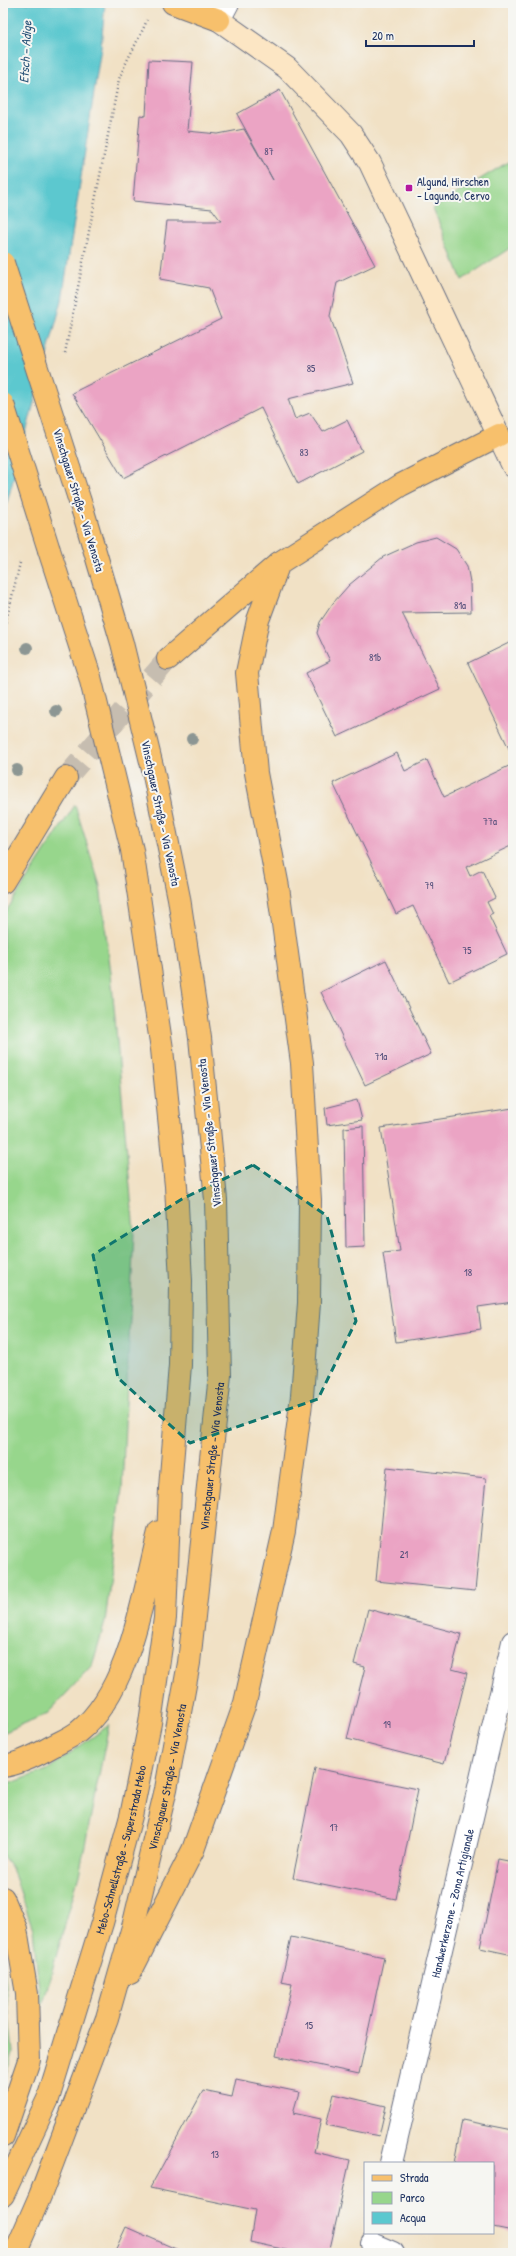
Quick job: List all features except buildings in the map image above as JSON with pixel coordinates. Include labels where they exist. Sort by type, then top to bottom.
[{"type":"main road","points":[[173,3],[223,12],[287,68],[351,134],[370,163],[513,466]]},
{"type":"main road","name":"Vinschgauer Straße - Via Venosta","points":[[3,263],[83,511],[126,658],[153,770],[180,898],[200,1038],[216,1200],[220,1375],[188,1670],[166,1789],[134,1923],[106,2018]]},
{"type":"main road","points":[[3,404],[90,677],[132,850],[162,1049],[176,1186],[181,1281],[180,1365],[170,1488],[133,1640],[117,1680],[110,1692],[98,1710],[78,1732],[36,1756],[3,1766]]},
{"type":"main road","points":[[168,659],[279,563],[401,485],[499,435]]},
{"type":"main road","points":[[15,2253],[40,2196],[106,2018],[193,1850],[245,1703],[284,1531],[302,1396],[308,1303],[310,1200],[302,1063],[278,887],[256,773],[247,673],[258,620],[279,563]]},
{"type":"main road","points":[[3,882],[66,778]]},
{"type":"main road","name":"Mebo-Schnellstraße - Superstrada Mebo","points":[[3,2195],[48,2099],[102,1923],[131,1816],[150,1723],[165,1618],[170,1488]]},
{"type":"main road","points":[[3,1898],[16,1929],[27,1994],[29,2060],[3,2136]]},
{"type":"street","name":"Handwerkerzone - Zona Artigianale","points":[[391,2162],[513,1642]]},
{"type":"street","points":[[372,2243],[393,2253]]},
{"type":"path","points":[[64,356],[119,79],[128,56],[139,40],[150,14]]},
{"type":"path","points":[[3,634],[22,557]]},
{"type":"highlighted area","points":[[253,1165],[327,1216],[356,1321],[318,1399],[190,1443],[118,1378],[93,1255],[182,1199]]},
{"type":"green space","points":[[513,159],[513,246],[462,280],[433,208]]},
{"type":"green space","points":[[75,805],[100,886],[111,973],[134,1232],[122,1489],[105,1622],[92,1666],[48,1713],[3,1733],[3,916]]},
{"type":"green space","points":[[109,1725],[79,1875],[41,2010],[33,1929],[12,1868],[3,1856],[3,1786],[47,1770]]},
{"type":"green space","points":[[3,1955],[13,2053],[3,2083]]},
{"type":"water","name":"Etsch - Adige","points":[[3,3],[105,3],[101,47],[62,300],[3,517]]},
{"type":"tunnel","points":[[66,778],[168,659]]},
{"type":"place","name":"Algund, Hirschen - Lagundo, Cervo","points":[[409,188]]}]
